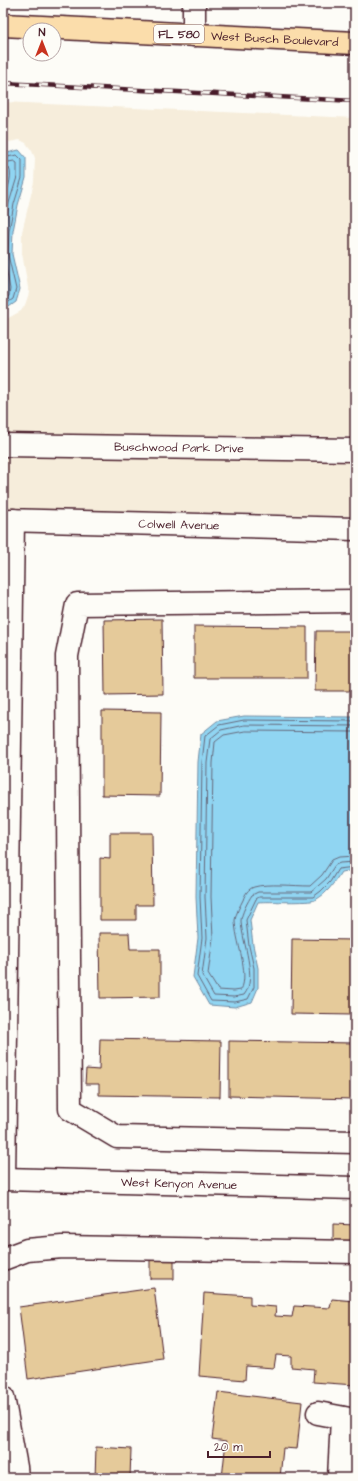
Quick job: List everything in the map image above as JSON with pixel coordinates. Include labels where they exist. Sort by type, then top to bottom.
[{"type":"main road","name":"West Busch Boulevard","points":[[3,25],[355,43]]},
{"type":"street","points":[[194,3],[194,35]]},
{"type":"street","name":"Buschwood Park Drive","points":[[3,445],[355,450]]},
{"type":"street","points":[[4,1179],[8,520]]},
{"type":"street","name":"Colwell Avenue","points":[[8,520],[355,528]]},
{"type":"street","points":[[355,601],[77,604],[68,656],[70,1108],[117,1137],[355,1142]]},
{"type":"street","name":"West Kenyon Avenue","points":[[4,1179],[355,1188]]},
{"type":"street","points":[[3,1259],[27,1250],[62,1247],[355,1252]]},
{"type":"street","points":[[3,1398],[17,1478]]},
{"type":"street","points":[[318,1414],[348,1419],[339,1478]]},
{"type":"shaded area","points":[[3,102],[355,118],[355,437],[3,433],[3,321],[21,311],[25,305],[29,293],[22,253],[22,232],[34,182],[35,158],[26,143],[20,140],[3,143]]},
{"type":"shaded area","points":[[3,457],[355,462],[355,516],[3,508]]},
{"type":"water","points":[[19,150],[26,158],[26,178],[18,205],[13,231],[12,254],[20,289],[16,302],[3,311],[3,154]]},
{"type":"water","points":[[244,716],[355,717],[355,870],[341,872],[327,891],[315,900],[258,902],[250,920],[258,968],[258,988],[252,1002],[235,1007],[209,1005],[193,977],[198,938],[196,897],[198,762],[201,734],[217,721]]},
{"type":"building","points":[[162,619],[163,694],[105,695],[104,620]]},
{"type":"building","points":[[194,626],[307,627],[307,678],[194,678]]},
{"type":"building","points":[[316,631],[355,631],[355,691],[315,691]]},
{"type":"building","points":[[102,711],[161,712],[160,796],[102,795]]},
{"type":"building","points":[[110,833],[152,833],[153,905],[136,905],[136,920],[100,920],[100,858],[110,859]]},
{"type":"building","points":[[99,933],[129,933],[130,949],[160,949],[160,997],[100,998]]},
{"type":"building","points":[[292,939],[354,940],[353,1015],[291,1014]]},
{"type":"building","points":[[100,1039],[221,1041],[220,1097],[99,1095],[99,1084],[85,1084],[86,1069],[99,1070]]},
{"type":"building","points":[[229,1041],[355,1043],[354,1099],[229,1096]]},
{"type":"building","points":[[333,1224],[355,1225],[355,1241],[333,1241]]},
{"type":"building","points":[[150,1257],[174,1258],[174,1279],[150,1279]]},
{"type":"building","points":[[154,1288],[163,1359],[28,1379],[19,1307]]},
{"type":"building","points":[[204,1293],[250,1296],[250,1305],[276,1307],[275,1316],[292,1317],[294,1306],[330,1308],[332,1299],[355,1301],[355,1385],[313,1382],[314,1369],[291,1367],[291,1356],[276,1355],[274,1368],[246,1366],[245,1380],[199,1376]]},
{"type":"building","points":[[218,1392],[302,1402],[297,1449],[283,1448],[280,1478],[222,1478],[226,1441],[212,1439]]},
{"type":"building","points":[[96,1447],[131,1449],[130,1478],[95,1478]]},
{"type":"railway","points":[[3,83],[355,101]]}]
